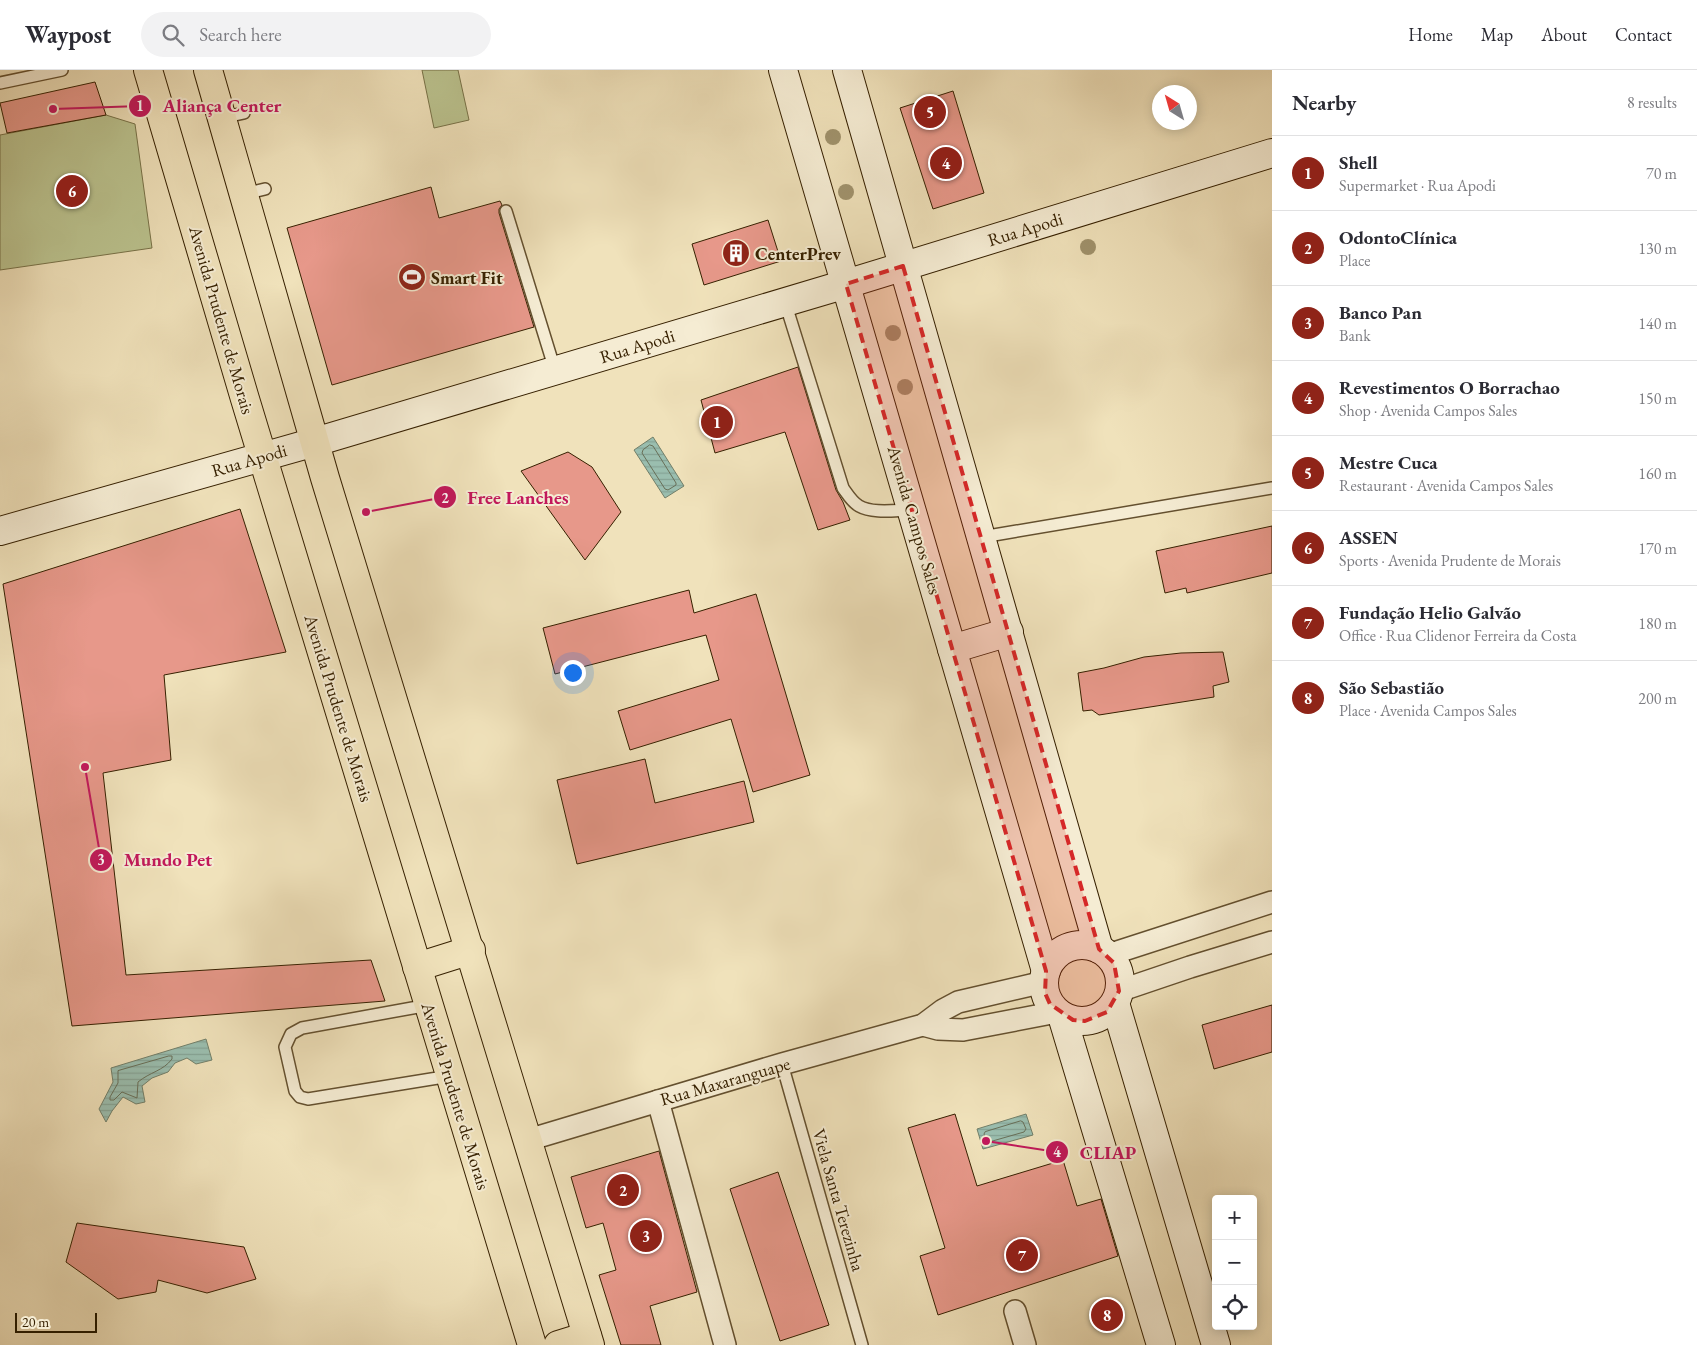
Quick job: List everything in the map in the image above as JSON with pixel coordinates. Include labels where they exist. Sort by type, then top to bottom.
[{"type":"main road","name":"Avenida Prudente de Morais","points":[[148,70],[532,1345]]},
{"type":"main road","points":[[208,70],[233,115],[254,191],[315,442],[589,1341],[558,1345]]},
{"type":"main road","points":[[417,967],[471,950]]},
{"type":"street","name":"Avenida Campos Sales","points":[[783,70],[912,510],[1045,976]]},
{"type":"street","points":[[847,70],[1103,952]]},
{"type":"street","name":"Rua Apodi","points":[[0,531],[315,442],[846,284],[1272,153]]},
{"type":"street","points":[[952,649],[1009,632]]},
{"type":"street","points":[[1103,952],[1272,902]]},
{"type":"street","points":[[1216,1345],[1117,997],[1119,976],[1114,963],[1103,952],[1087,946],[1074,946],[1062,951],[1052,960],[1045,976],[1045,993],[1050,1004],[1060,1014],[1073,1020],[1085,1021],[1097,1018],[1107,1012],[1117,997],[1190,967],[1272,942]]},
{"type":"street","name":"Rua Maxaranguape","points":[[528,1140],[782,1064],[923,1025],[943,1010],[958,1002],[1045,976]]},
{"type":"street","points":[[1060,1014],[1161,1345]]},
{"type":"street","name":"Rua Maxaranguape","points":[[923,1025],[938,1029],[962,1030],[1060,1014]]},
{"type":"street","points":[[658,1101],[725,1345]]},
{"type":"street","points":[[1015,1312],[1025,1345]]},
{"type":"lane","points":[[0,83],[62,70]]},
{"type":"lane","points":[[506,211],[555,370]]},
{"type":"lane","points":[[785,302],[843,488],[852,500],[861,507],[873,510],[912,510]]},
{"type":"lane","points":[[982,537],[1272,488]]},
{"type":"lane","points":[[429,1005],[302,1028],[291,1034],[285,1047],[295,1091],[300,1097],[308,1099],[450,1076]]},
{"type":"lane","name":"Viela Santa Terezinha","points":[[782,1064],[862,1345]]},
{"type":"highlighted area","points":[[903,266],[1099,949],[1114,963],[1119,991],[1107,1012],[1085,1021],[1073,1020],[1050,1004],[1045,993],[1046,971],[846,284]]},
{"type":"green space","points":[[422,70],[458,70],[469,120],[434,128]]},
{"type":"green space","points":[[106,115],[135,124],[152,248],[0,270],[0,135]]},
{"type":"water","points":[[653,437],[684,486],[665,498],[634,450]]},
{"type":"water","points":[[206,1039],[212,1060],[196,1064],[187,1058],[175,1063],[168,1072],[152,1078],[142,1086],[145,1102],[136,1104],[123,1097],[106,1122],[99,1109],[113,1082],[111,1068]]},
{"type":"water","points":[[1026,1114],[1033,1135],[983,1149],[977,1129]]},
{"type":"building","points":[[95,82],[106,115],[7,133],[0,103]]},
{"type":"building","points":[[953,91],[984,193],[933,209],[900,108]]},
{"type":"building","name":"Smart Fit","points":[[431,187],[439,218],[500,201],[502,205],[499,213],[534,327],[332,385],[287,228]]},
{"type":"building","name":"CenterPrev","points":[[768,220],[781,261],[704,285],[692,244]]},
{"type":"building","points":[[798,367],[836,490],[850,520],[818,530],[785,432],[715,453],[701,400]]},
{"type":"building","points":[[568,452],[592,467],[621,512],[585,560],[521,471]]},
{"type":"building","points":[[240,509],[286,652],[164,675],[171,760],[103,773],[126,975],[371,960],[385,1001],[72,1026],[3,584]]},
{"type":"building","points":[[1272,526],[1272,573],[1187,593],[1186,588],[1165,593],[1156,551]]},
{"type":"building","points":[[689,590],[694,613],[756,594],[810,775],[753,792],[731,719],[630,750],[618,711],[719,680],[706,635],[555,674],[543,628]]},
{"type":"building","points":[[1223,652],[1229,682],[1213,686],[1214,697],[1099,715],[1092,710],[1083,711],[1078,673],[1144,657],[1181,653]]},
{"type":"building","points":[[645,759],[655,803],[744,781],[754,822],[577,864],[557,780]]},
{"type":"building","points":[[1272,1005],[1272,1052],[1214,1069],[1202,1025]]},
{"type":"building","points":[[955,1114],[977,1186],[1063,1160],[1077,1206],[1101,1199],[1118,1256],[938,1315],[920,1256],[945,1248],[908,1128]]},
{"type":"building","points":[[659,1151],[697,1292],[650,1306],[661,1345],[621,1345],[599,1275],[616,1270],[603,1223],[586,1228],[571,1177]]},
{"type":"building","points":[[778,1172],[829,1325],[780,1341],[730,1189]]},
{"type":"building","points":[[77,1223],[244,1247],[256,1279],[207,1293],[158,1280],[156,1292],[118,1299],[66,1262]]},
{"type":"place","name":"Aliança Center","points":[[53,109]]},
{"type":"place","name":"Mestre Cuca","points":[[930,112]]},
{"type":"place","name":"Revestimentos O Borrachao","points":[[946,163]]},
{"type":"place","name":"ASSEN","points":[[72,191]]},
{"type":"place","name":"CenterPrev","points":[[736,253]]},
{"type":"place","name":"Smart Fit","points":[[412,277]]},
{"type":"place","name":"Shell","points":[[717,422]]},
{"type":"place","name":"Free Lanches","points":[[366,512]]},
{"type":"place","name":"Mundo Pet","points":[[85,767]]},
{"type":"place","name":"CLIAP","points":[[986,1141]]},
{"type":"place","name":"OdontoClínica","points":[[623,1190]]},
{"type":"place","name":"Banco Pan","points":[[646,1236]]},
{"type":"place","name":"Fundação Helio Galvão","points":[[1022,1255]]},
{"type":"place","name":"São Sebastião","points":[[1107,1315]]}]
